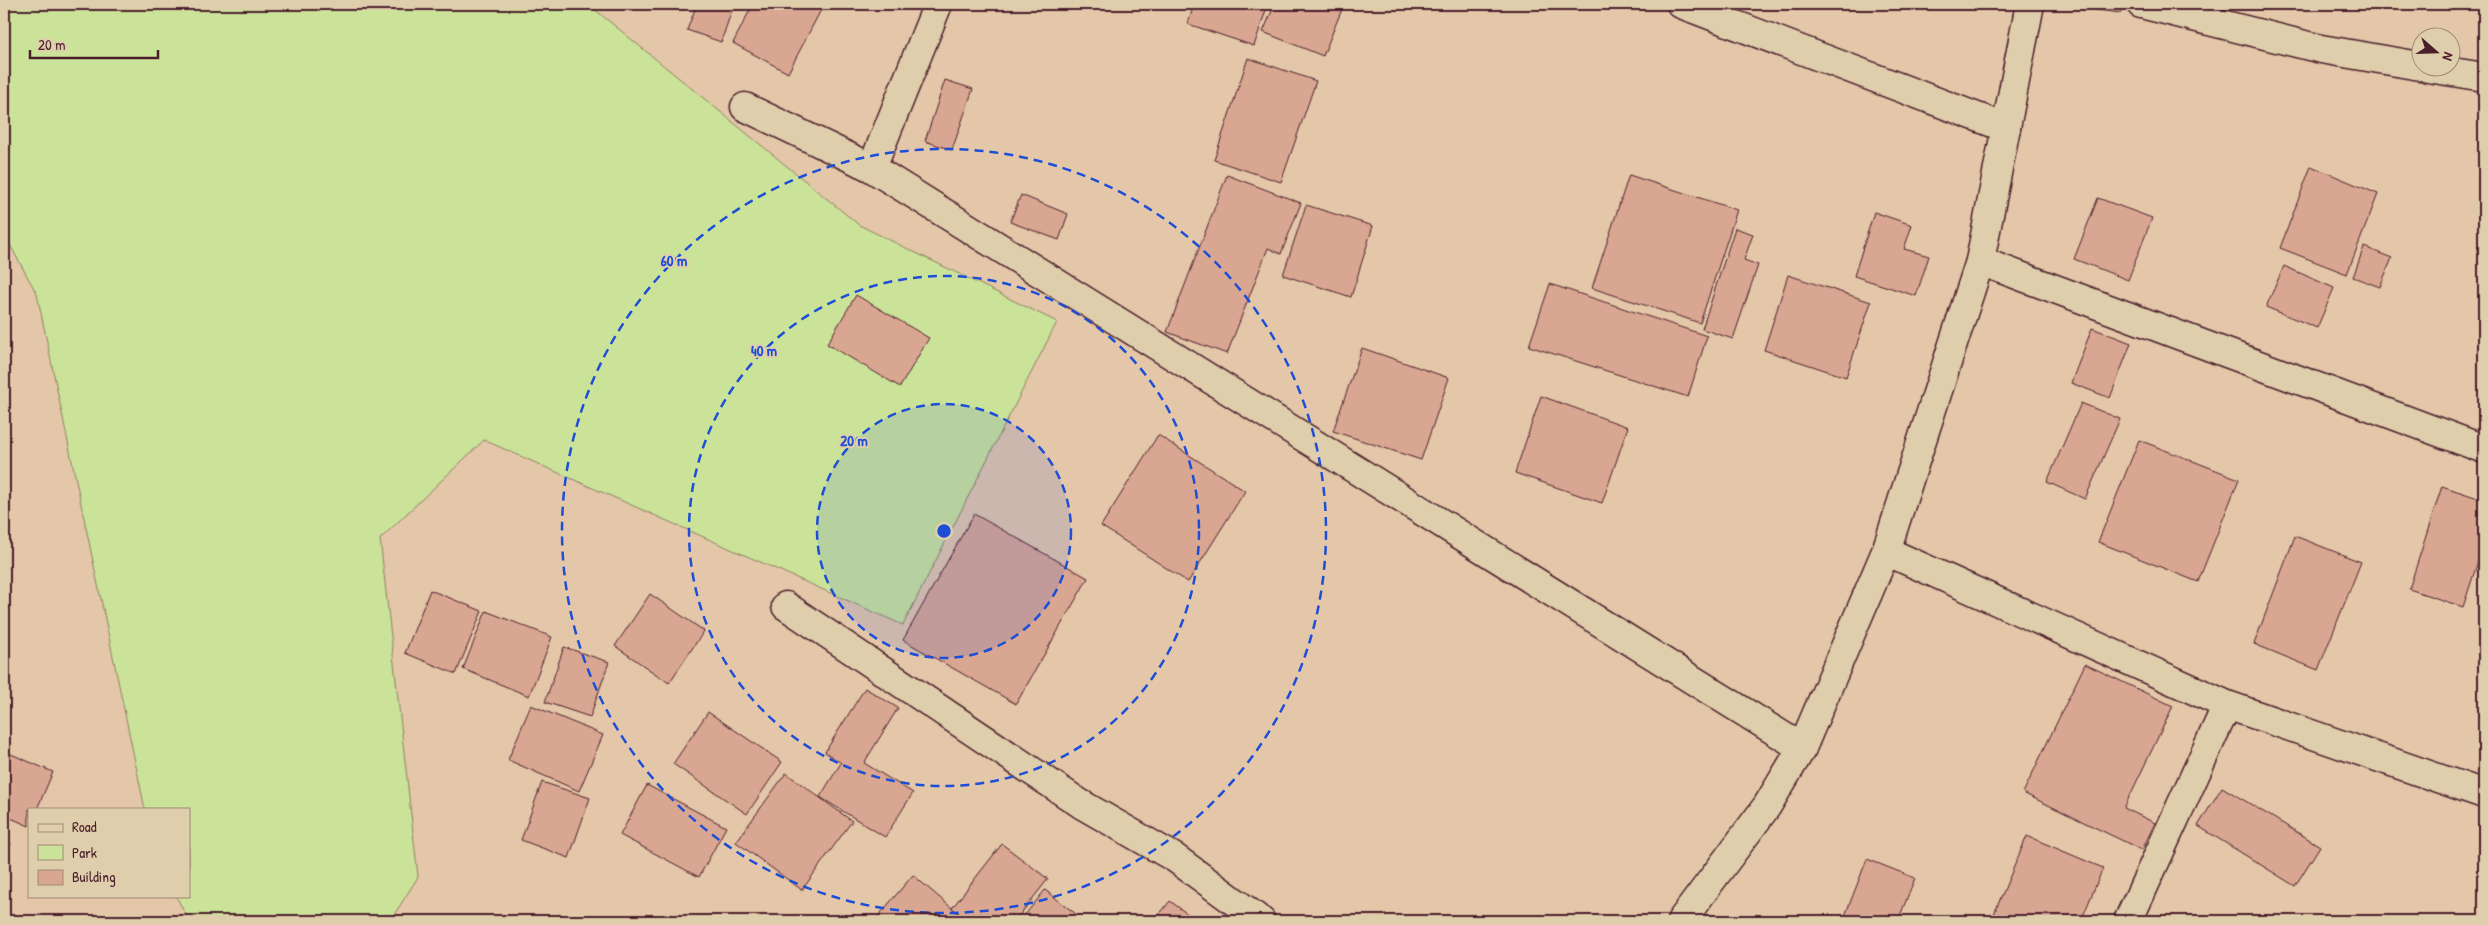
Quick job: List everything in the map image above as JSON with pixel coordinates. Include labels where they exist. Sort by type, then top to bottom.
[{"type":"street","points":[[872,168],[938,4]]},
{"type":"street","points":[[1681,4],[2006,128]]},
{"type":"street","points":[[1681,921],[1767,806],[1802,748],[1886,551],[1980,261],[2030,4]]},
{"type":"street","points":[[2141,4],[2321,49],[2410,64]]},
{"type":"street","points":[[2460,73],[2484,77]]},
{"type":"street","points":[[745,108],[872,168],[1802,748]]},
{"type":"street","points":[[1980,261],[2484,448]]},
{"type":"street","points":[[1886,551],[2227,705],[2484,794]]},
{"type":"street","points":[[786,606],[1081,804],[1175,858],[1261,921]]},
{"type":"street","points":[[2128,921],[2227,705]]},
{"type":"green space","points":[[4,4],[588,4],[859,225],[1057,322],[903,625],[484,440],[380,539],[418,877],[390,921],[189,921],[177,898],[190,898],[190,808],[145,808],[37,294],[4,234]]},
{"type":"building","points":[[679,4],[734,4],[721,42],[687,30],[695,9]]},
{"type":"building","points":[[753,4],[824,4],[788,73],[733,43]]},
{"type":"building","points":[[1194,4],[1268,4],[1254,46],[1188,24]]},
{"type":"building","points":[[1275,4],[1344,4],[1323,56],[1263,32]]},
{"type":"building","points":[[2096,4],[2122,4],[2121,13],[2096,10]]},
{"type":"building","points":[[1248,58],[1316,81],[1281,182],[1214,160]]},
{"type":"building","points":[[945,80],[973,89],[952,150],[925,141]]},
{"type":"building","points":[[2311,166],[2378,194],[2347,274],[2280,248]]},
{"type":"building","points":[[1227,175],[1301,203],[1281,254],[1268,248],[1227,354],[1167,332]]},
{"type":"building","points":[[1629,175],[1737,210],[1700,323],[1592,288]]},
{"type":"building","points":[[1021,195],[1068,214],[1059,240],[1010,222]]},
{"type":"building","points":[[2098,198],[2152,218],[2128,280],[2074,259]]},
{"type":"building","points":[[1306,205],[1373,226],[1351,297],[1283,275]]},
{"type":"building","points":[[1874,212],[1912,225],[1904,249],[1929,256],[1916,296],[1854,276]]},
{"type":"building","points":[[1735,228],[1753,234],[1744,260],[1758,265],[1733,339],[1702,329]]},
{"type":"building","points":[[2364,247],[2392,258],[2380,287],[2353,277]]},
{"type":"building","points":[[2284,266],[2334,288],[2317,328],[2266,307]]},
{"type":"building","points":[[1788,275],[1871,302],[1846,377],[1764,350]]},
{"type":"building","points":[[1550,284],[1707,336],[1688,397],[1529,346]]},
{"type":"building","points":[[856,295],[929,338],[900,387],[827,344]]},
{"type":"building","points":[[2092,328],[2131,343],[2110,398],[2071,383]]},
{"type":"building","points":[[1362,348],[1449,378],[1421,460],[1333,431]]},
{"type":"building","points":[[1541,396],[1628,427],[1602,503],[1515,473]]},
{"type":"building","points":[[2081,403],[2120,419],[2085,499],[2047,482]]},
{"type":"building","points":[[1158,435],[1245,491],[1188,582],[1101,526]]},
{"type":"building","points":[[2139,440],[2239,479],[2198,582],[2098,542]]},
{"type":"building","points":[[2442,486],[2484,500],[2484,543],[2463,607],[2409,589]]},
{"type":"building","points":[[974,514],[1088,578],[1016,704],[903,640]]},
{"type":"building","points":[[2295,536],[2361,562],[2318,670],[2254,644]]},
{"type":"building","points":[[430,590],[482,611],[456,674],[405,653]]},
{"type":"building","points":[[650,594],[704,631],[669,683],[615,646]]},
{"type":"building","points":[[486,611],[552,637],[529,696],[463,669]]},
{"type":"building","points":[[564,647],[609,662],[590,717],[545,702]]},
{"type":"building","points":[[2085,664],[2173,706],[2124,808],[2155,823],[2142,850],[2023,793]]},
{"type":"building","points":[[865,688],[898,708],[864,763],[913,793],[885,837],[820,797],[841,763],[825,752]]},
{"type":"building","points":[[531,705],[603,735],[579,791],[508,760]]},
{"type":"building","points":[[708,712],[782,762],[747,814],[673,764]]},
{"type":"building","points":[[4,751],[53,772],[37,808],[28,808],[28,826],[4,815]]},
{"type":"building","points":[[786,773],[852,821],[802,890],[736,842]]},
{"type":"building","points":[[542,782],[590,798],[569,858],[521,840]]},
{"type":"building","points":[[647,785],[726,827],[699,877],[620,835]]},
{"type":"building","points":[[2222,787],[2320,846],[2295,886],[2198,826]]},
{"type":"building","points":[[2027,836],[2103,868],[2081,921],[1991,921]]},
{"type":"building","points":[[4,840],[11,844],[4,858]]},
{"type":"building","points":[[1002,844],[1048,879],[1015,921],[969,921],[952,908]]},
{"type":"building","points":[[1867,859],[1915,878],[1898,921],[1843,921]]},
{"type":"building","points":[[913,875],[967,921],[874,921]]},
{"type":"building","points":[[1045,890],[1085,921],[1020,921]]},
{"type":"building","points":[[1170,901],[1197,921],[1154,921]]}]
